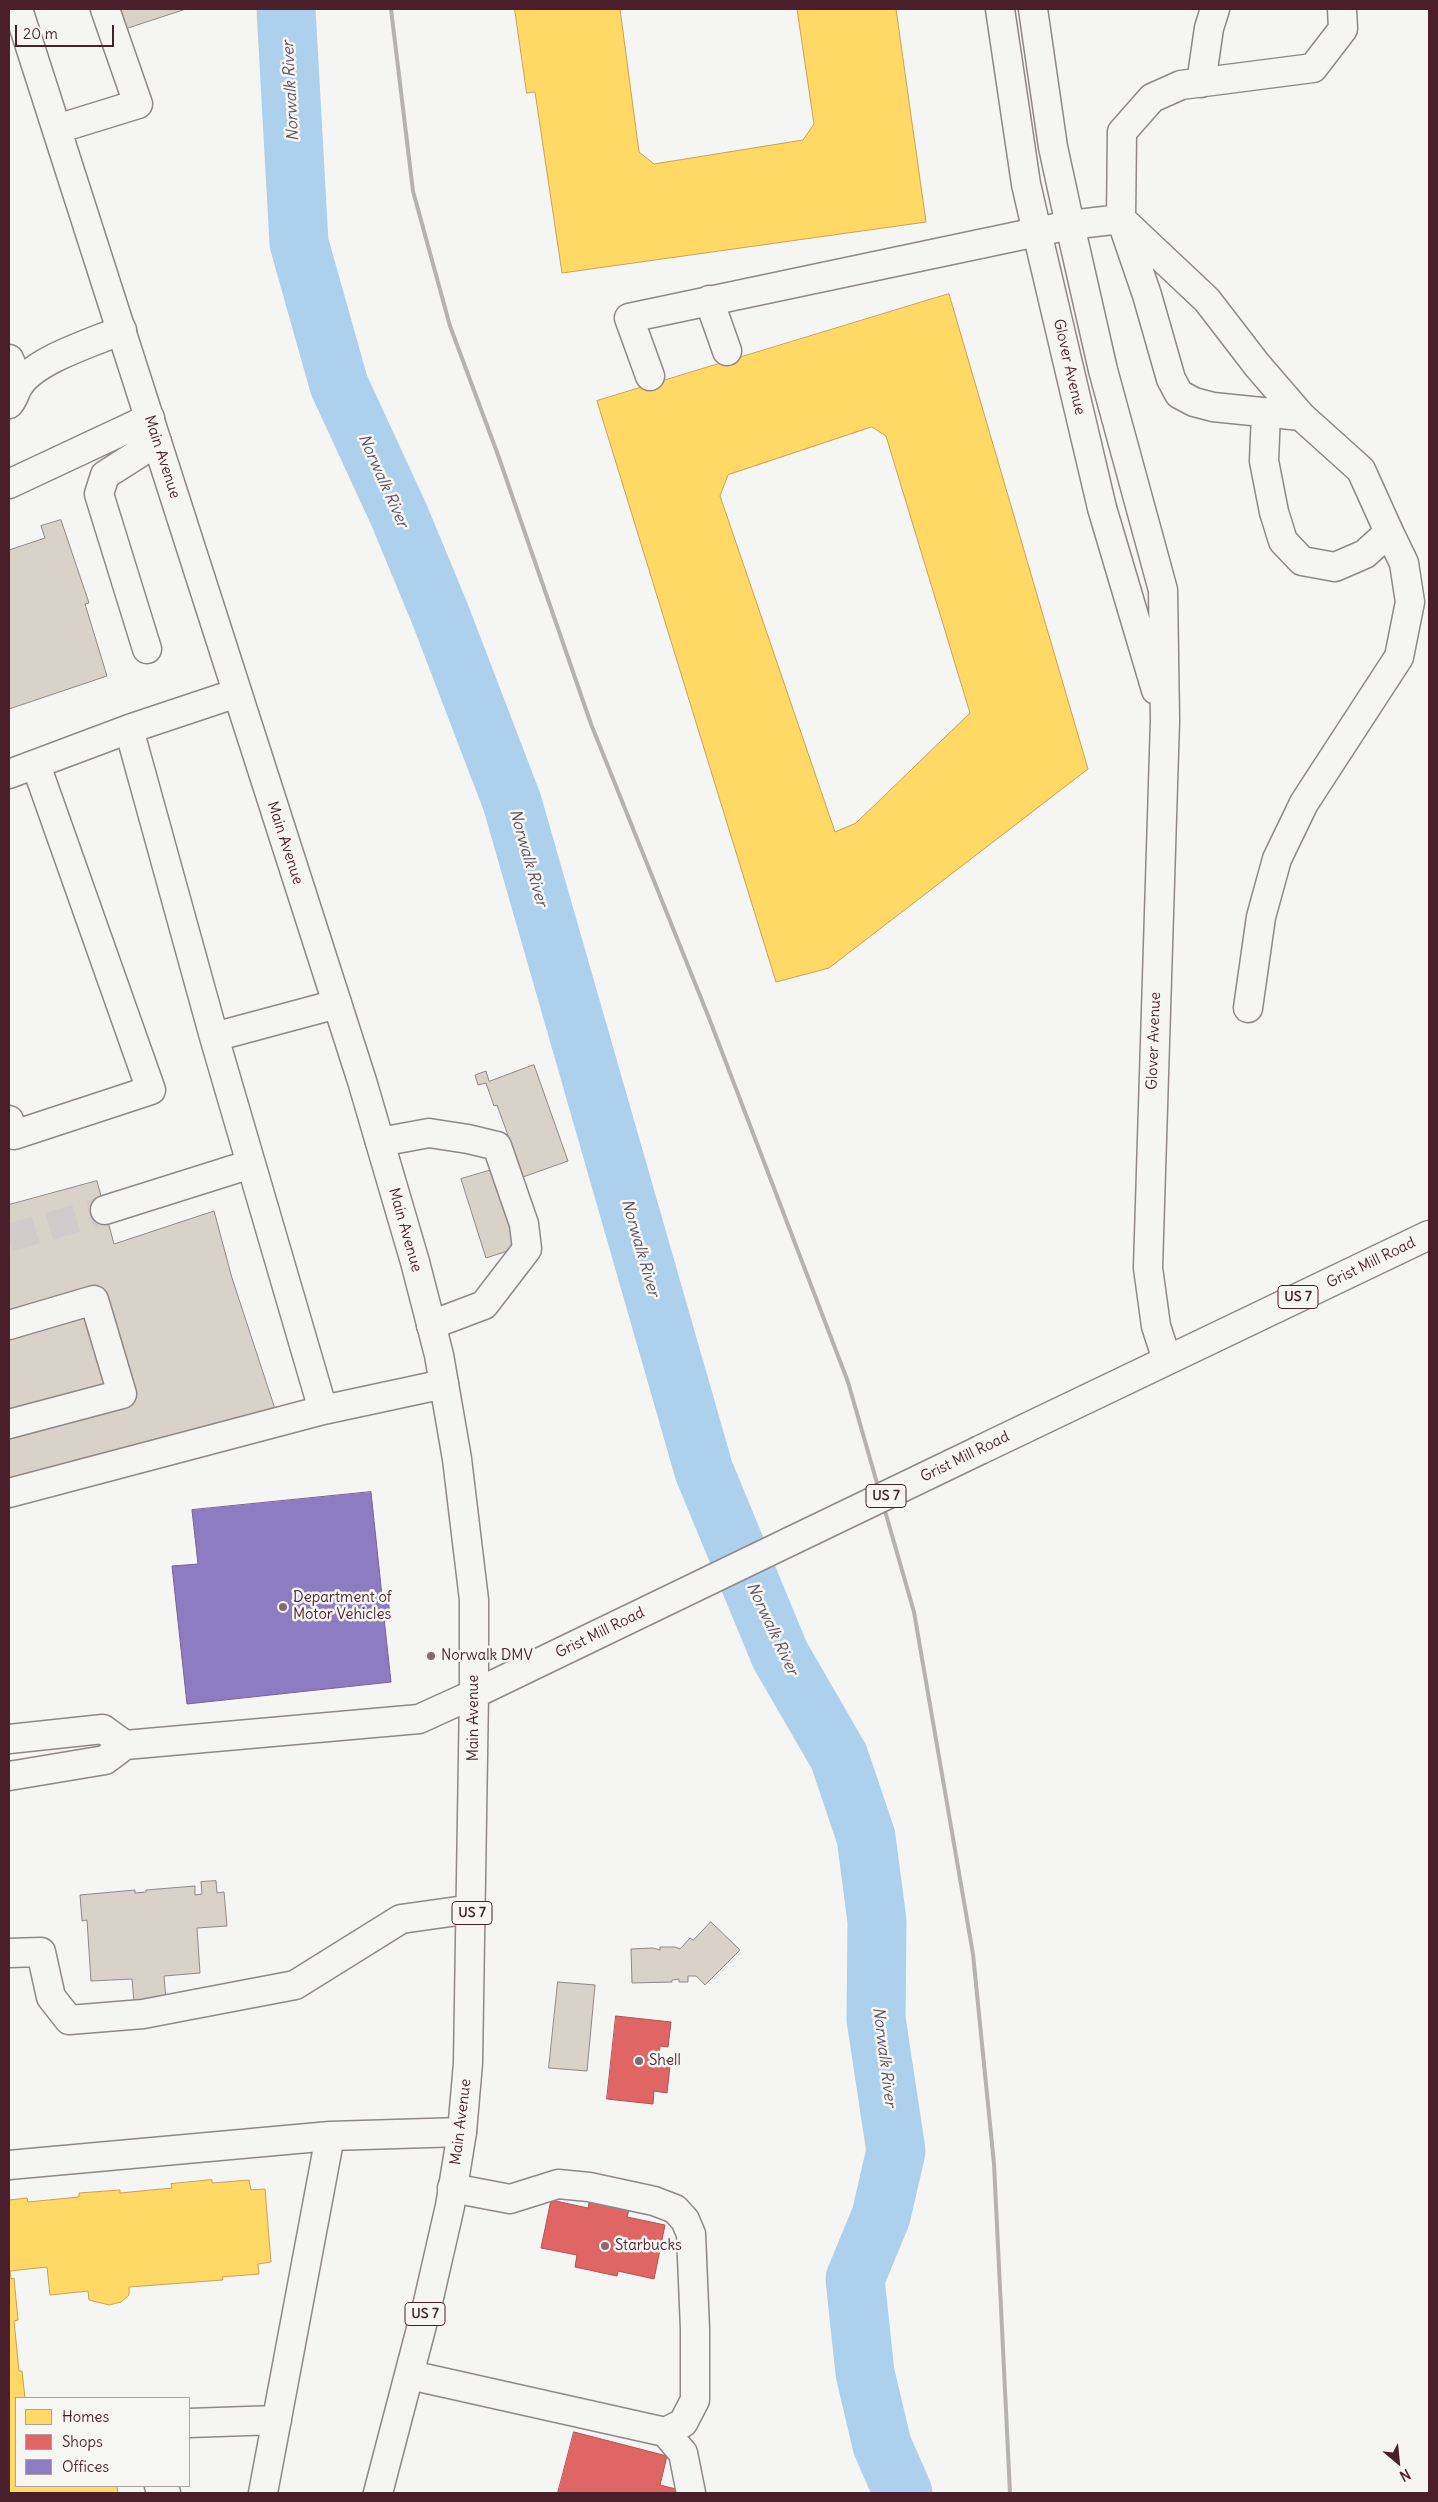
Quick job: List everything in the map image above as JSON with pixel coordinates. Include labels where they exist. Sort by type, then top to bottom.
[{"type":"main road","name":"Main Avenue","points":[[18,9],[380,1142],[415,1262],[431,1326],[444,1384],[457,1459],[474,1600],[472,1908],[468,2063],[462,2132],[452,2188],[410,2375],[378,2493]]},
{"type":"main road","points":[[57,129],[138,104],[105,9]]},
{"type":"main road","name":"Glover Avenue","points":[[1000,9],[1026,184],[1037,232],[1102,508],[1165,720]]},
{"type":"main road","name":"Glover Avenue","points":[[1033,9],[1053,146],[1070,226],[1103,370],[1164,590],[1165,720],[1148,1268],[1156,1326],[1168,1360]]},
{"type":"main road","points":[[1201,83],[1209,28],[1215,9]]},
{"type":"main road","points":[[1301,416],[1213,407],[1194,402],[1179,394],[1171,379],[1147,295],[1120,219],[1122,132],[1152,98],[1181,86],[1313,68],[1343,29],[1342,9]]},
{"type":"main road","points":[[650,376],[629,318],[1037,232],[1120,219]]},
{"type":"main road","points":[[1120,219],[1207,300],[1257,365],[1301,416],[1361,470],[1404,563],[1410,602],[1399,657],[1304,803],[1277,859],[1261,917],[1248,1008]]},
{"type":"main road","points":[[709,300],[727,352]]},
{"type":"main road","points":[[14,394],[42,363],[122,330]]},
{"type":"main road","points":[[9,359],[14,394]]},
{"type":"main road","points":[[1266,413],[1264,461],[1274,512],[1283,541],[1302,561],[1335,567],[1365,554],[1389,532]]},
{"type":"main road","points":[[9,484],[154,430]]},
{"type":"main road","points":[[147,649],[99,494],[105,475],[154,430]]},
{"type":"main road","points":[[9,774],[129,729],[238,693]]},
{"type":"main road","points":[[129,729],[214,1037],[323,1410]]},
{"type":"main road","points":[[10,1132],[151,1090],[36,765]]},
{"type":"main road","points":[[214,1037],[337,1004]]},
{"type":"main road","points":[[380,1142],[429,1133],[496,1146],[524,1224],[526,1250],[484,1305],[431,1326]]},
{"type":"main road","points":[[104,1210],[251,1164]]},
{"type":"main road","name":"Grist Mill Road","points":[[125,1745],[419,1719],[1429,1234]]},
{"type":"main road","points":[[9,1325],[94,1300],[122,1394],[9,1424]]},
{"type":"main road","points":[[9,1493],[323,1410],[444,1384]]},
{"type":"main road","points":[[9,1739],[103,1729],[125,1745],[105,1760],[9,1776]]},
{"type":"main road","points":[[9,1953],[41,1952],[51,1997],[69,2020],[143,2014],[294,1985],[401,1919],[472,1908]]},
{"type":"main road","points":[[9,2165],[330,2136],[462,2132]]},
{"type":"main road","points":[[263,2493],[330,2136]]},
{"type":"main road","points":[[452,2188],[510,2199],[558,2184],[589,2187],[654,2201],[675,2209],[685,2220],[691,2234],[695,2330],[695,2400],[683,2423],[665,2432]]},
{"type":"main road","points":[[410,2375],[665,2432],[683,2452],[691,2493]]},
{"type":"main road","points":[[190,2423],[277,2420]]},
{"type":"building: Homes","points":[[515,9],[620,9],[639,152],[654,164],[803,140],[814,124],[797,9],[896,9],[926,222],[562,273],[535,92],[527,93]]},
{"type":"building: Homes","points":[[949,294],[1088,769],[829,968],[776,982],[597,401]],"holes":[[[872,427],[886,436],[970,713],[856,823],[835,832],[720,496],[728,475]]]},
{"type":"building: Homes","points":[[212,2180],[212,2183],[249,2180],[251,2190],[265,2189],[271,2262],[258,2264],[259,2274],[222,2277],[223,2280],[129,2287],[129,2295],[121,2302],[109,2305],[89,2300],[88,2291],[50,2295],[47,2267],[10,2271],[11,2279],[14,2278],[18,2320],[14,2321],[19,2371],[22,2371],[25,2397],[15,2397],[15,2487],[117,2487],[118,2493],[9,2493],[9,2200],[27,2198],[28,2202],[79,2197],[79,2193],[120,2190],[120,2193],[172,2188],[171,2184]]},
{"type":"building: Shops","points":[[616,2016],[671,2022],[668,2047],[660,2046],[658,2064],[670,2066],[667,2093],[654,2091],[653,2104],[607,2099]]},
{"type":"building: Shops","points":[[590,2198],[630,2206],[627,2217],[665,2225],[654,2279],[618,2271],[617,2276],[575,2267],[577,2255],[541,2248],[551,2200],[588,2208]]},
{"type":"building: Shops","points":[[574,2432],[667,2456],[660,2485],[680,2490],[679,2493],[558,2493]]},
{"type":"building: Offices","name":"Department of Motor Vehicles","points":[[371,1492],[382,1596],[388,1596],[390,1618],[384,1618],[391,1682],[187,1704],[172,1566],[198,1564],[192,1510]]},
{"type":"building: Other","points":[[115,9],[186,9],[122,30]]},
{"type":"building: Other","points":[[61,520],[89,603],[85,604],[107,676],[9,709],[9,550],[45,538],[41,526]]},
{"type":"building: Other","points":[[534,1065],[568,1161],[523,1177],[497,1105],[494,1106],[486,1083],[478,1085],[475,1075],[486,1071],[489,1081]]},
{"type":"building: Other","points":[[495,1169],[520,1247],[486,1258],[461,1179]]},
{"type":"building: Other","points":[[97,1181],[114,1244],[214,1211],[232,1278],[275,1409],[9,1480],[9,1205]]},
{"type":"building: Other","points":[[216,1881],[217,1893],[224,1892],[227,1926],[197,1928],[200,1973],[164,1976],[166,2000],[134,2002],[132,1979],[91,1981],[87,1920],[82,1921],[80,1895],[135,1890],[135,1893],[146,1892],[146,1890],[195,1886],[195,1895],[202,1894],[201,1882]]},
{"type":"building: Other","points":[[711,1922],[740,1950],[705,1985],[696,1976],[688,1976],[688,1982],[679,1982],[679,1979],[672,1980],[672,1982],[632,1983],[631,1949],[653,1948],[660,1950],[660,1947],[675,1947],[680,1949],[690,1938],[693,1940]]},
{"type":"building: Other","points":[[558,1982],[595,1985],[587,2071],[549,2068]]},
{"type":"waterway","name":"Norwalk River","points":[[286,9],[299,243],[339,385],[399,515],[440,614],[512,802],[704,1471],[780,1655],[839,1757],[866,1837],[877,1921],[876,2019],[896,2151],[881,2216],[855,2279],[865,2373],[882,2445],[903,2493]]},
{"type":"tunnel","points":[[9,1238],[105,1210]]},
{"type":"railway","points":[[391,9],[413,191],[450,326],[498,455],[591,724],[709,1018],[848,1382],[914,1612],[973,1954],[994,2164],[1010,2493]]},
{"type":"place","name":"Department of Motor Vehicles","points":[[283,1607]]},
{"type":"place","name":"Norwalk DMV","points":[[431,1656]]},
{"type":"place","name":"Shell","points":[[639,2061]]},
{"type":"place","name":"Starbucks","points":[[605,2246]]}]
